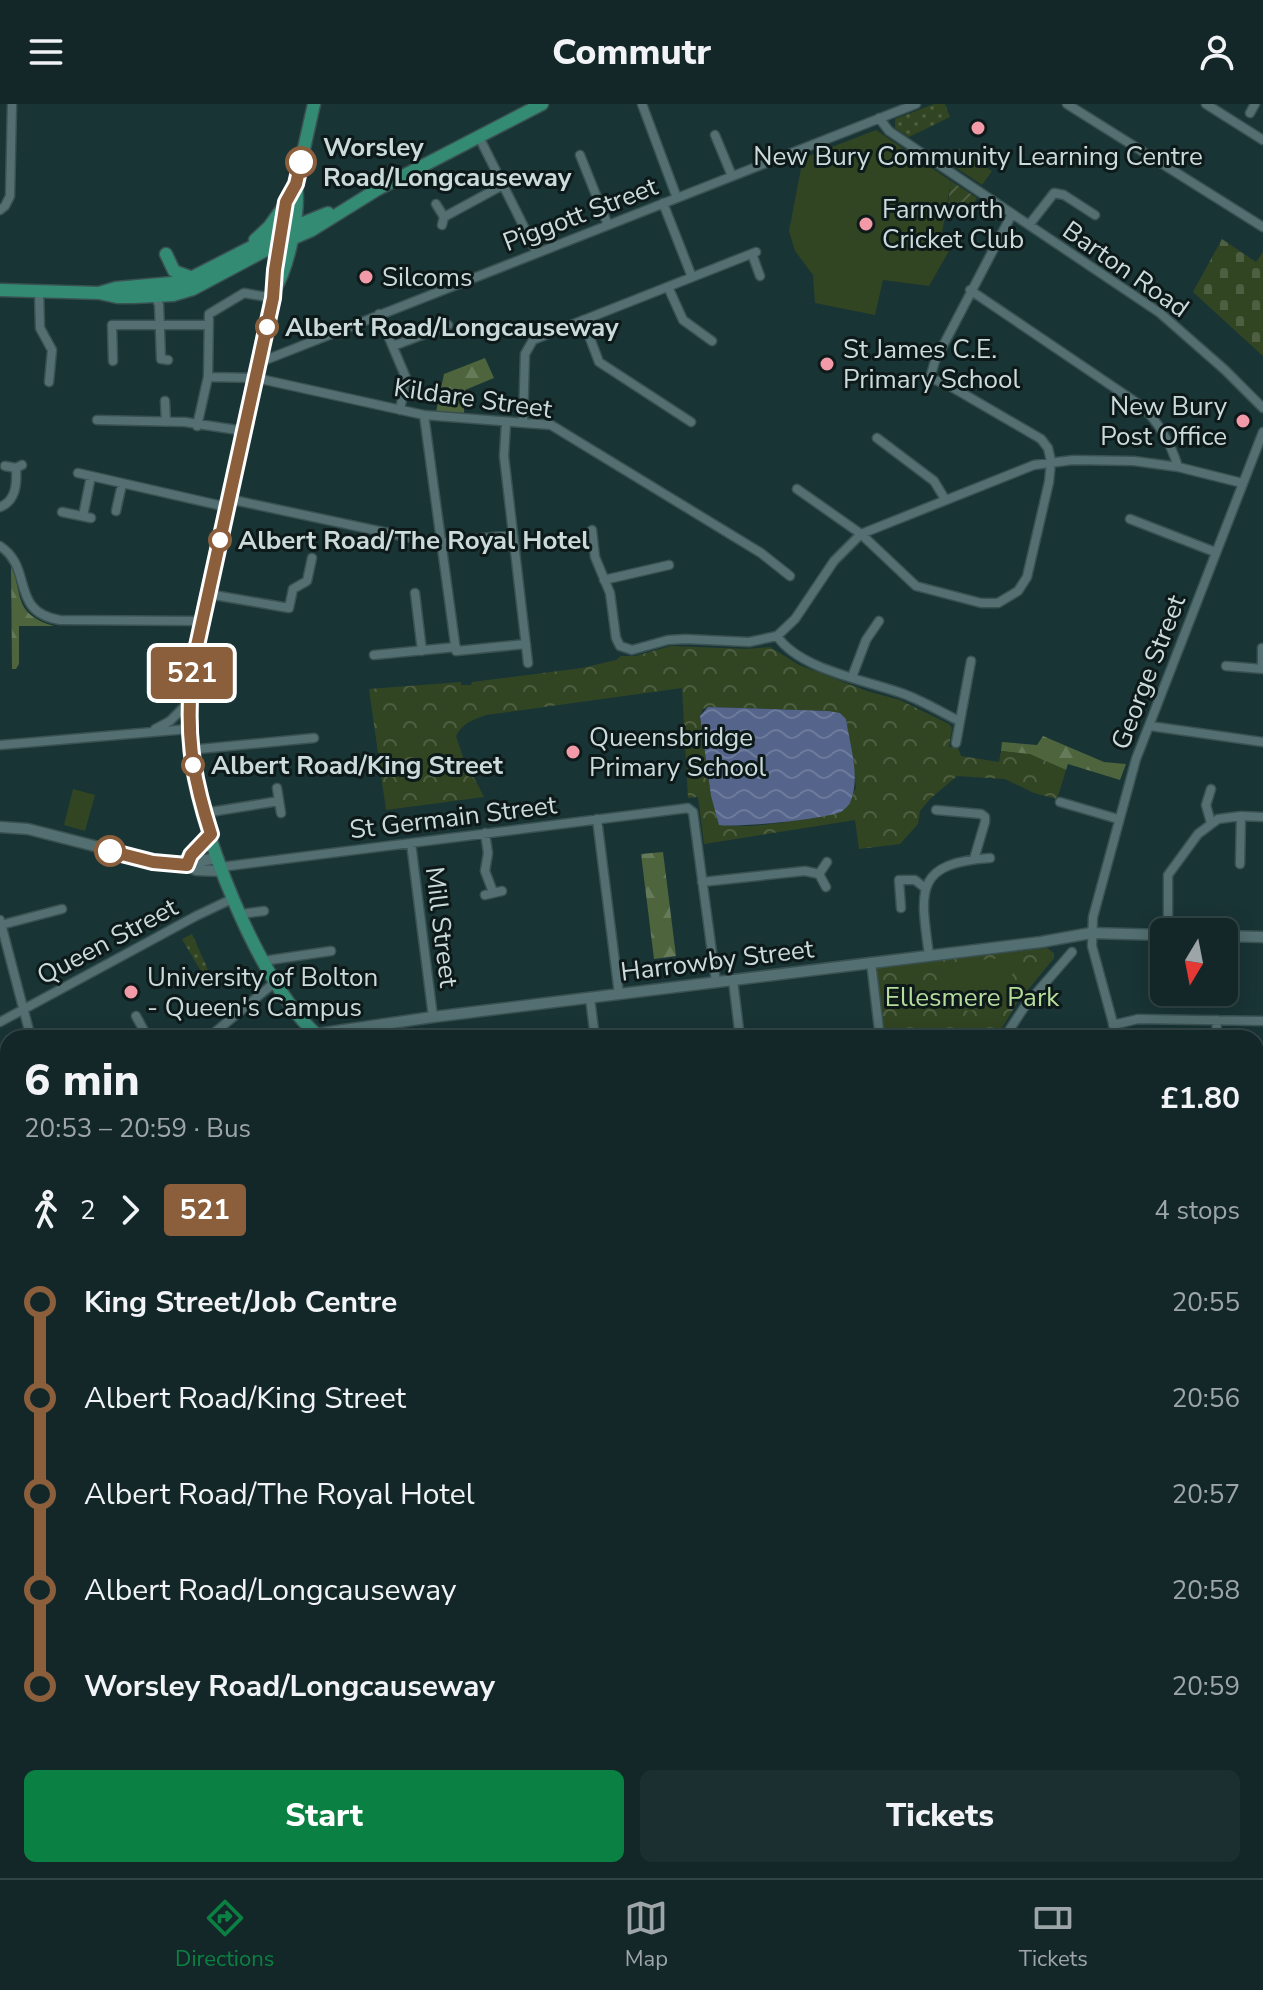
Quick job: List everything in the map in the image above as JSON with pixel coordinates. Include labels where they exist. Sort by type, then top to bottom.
[{"type":"main road","points":[[159,294],[226,260],[265,231],[296,184],[314,104]]},
{"type":"main road","points":[[0,290],[99,293],[117,297],[193,289],[331,219],[339,211],[542,104]]},
{"type":"main road","points":[[282,244],[299,201],[296,184]]},
{"type":"main road","points":[[286,202],[274,294],[201,621],[188,729],[189,750],[204,813],[234,898],[274,983],[288,1004],[313,1030]]},
{"type":"main road","points":[[226,260],[282,244]]},
{"type":"main road","points":[[226,260],[282,244]]},
{"type":"main road","points":[[166,254],[174,271],[192,278]]},
{"type":"street","points":[[0,210],[8,201],[12,104]]},
{"type":"street","points":[[642,104],[677,198]]},
{"type":"street","name":"Piggott Street","points":[[260,360],[916,104]]},
{"type":"street","points":[[1067,104],[1263,227]]},
{"type":"street","points":[[1206,104],[1263,140]]},
{"type":"street","name":"Barton Road","points":[[879,118],[889,131],[1160,313],[1263,408]]},
{"type":"street","points":[[715,135],[732,176]]},
{"type":"street","points":[[479,137],[537,253]]},
{"type":"street","points":[[580,155],[608,225]]},
{"type":"street","points":[[436,204],[443,221],[503,185]]},
{"type":"street","points":[[1029,225],[1054,193],[1064,195],[1095,215]]},
{"type":"street","points":[[663,203],[692,277]]},
{"type":"street","points":[[797,489],[861,534],[916,586],[981,603],[1005,600],[1018,591],[1027,577],[1049,482],[1051,461],[1048,448],[1041,439],[950,386],[930,378],[935,361],[970,290],[1012,214]]},
{"type":"street","points":[[523,423],[525,354],[529,344],[754,253],[760,276]]},
{"type":"street","points":[[668,287],[683,320],[712,341]]},
{"type":"street","points":[[970,290],[1140,405],[1149,413],[1173,450],[1178,467]]},
{"type":"street","points":[[39,291],[40,328],[52,350],[49,382]]},
{"type":"street","points":[[197,426],[208,377],[208,325],[211,313],[244,293],[274,294]]},
{"type":"street","points":[[159,294],[161,359],[168,360]]},
{"type":"street","points":[[379,314],[406,378],[400,410]]},
{"type":"street","points":[[583,320],[599,362],[687,420],[692,412]]},
{"type":"street","points":[[113,361],[112,325],[208,325]]},
{"type":"street","points":[[393,346],[424,338],[448,325]]},
{"type":"street","name":"Kildare Street","points":[[208,377],[256,378],[424,415],[545,424],[561,430],[761,553],[790,576]]},
{"type":"street","points":[[165,401],[166,422]]},
{"type":"street","points":[[424,415],[456,649]]},
{"type":"street","points":[[97,420],[166,422],[244,431]]},
{"type":"street","points":[[506,422],[504,456],[528,663]]},
{"type":"street","name":"George Street","points":[[1091,933],[1131,776],[1263,432]]},
{"type":"street","points":[[877,438],[934,481],[945,499]]},
{"type":"street","points":[[592,530],[595,557],[611,599],[617,642],[628,650],[673,639],[749,642],[777,636],[795,619],[834,561],[861,534],[1019,469],[1051,461],[1134,461],[1178,467],[1242,483]]},
{"type":"street","points":[[0,507],[10,501],[19,467],[5,466]]},
{"type":"street","points":[[78,473],[399,537],[442,543],[513,535]]},
{"type":"street","points":[[62,512],[87,517],[91,476]]},
{"type":"street","points":[[116,511],[122,484]]},
{"type":"street","points":[[1130,519],[1215,552]]},
{"type":"street","points":[[594,543],[604,541]]},
{"type":"street","points":[[0,546],[16,562],[29,603],[45,616],[60,620],[201,621]]},
{"type":"street","points":[[208,594],[289,608],[293,589],[307,581],[312,558]]},
{"type":"street","points":[[604,580],[669,565]]},
{"type":"street","points":[[415,593],[422,651]]},
{"type":"street","points":[[852,677],[862,649],[876,625],[884,633]]},
{"type":"street","points":[[777,636],[801,659],[907,695],[959,721]]},
{"type":"street","points":[[374,655],[526,644]]},
{"type":"street","points":[[1226,666],[1262,669],[1262,648]]},
{"type":"street","points":[[956,743],[971,661]]},
{"type":"street","points":[[956,674],[966,678]]},
{"type":"street","points":[[151,732],[170,721],[189,701]]},
{"type":"street","points":[[1150,726],[1263,742]]},
{"type":"street","points":[[0,745],[188,729]]},
{"type":"street","points":[[13,732],[14,744]]},
{"type":"street","points":[[189,750],[314,738]]},
{"type":"street","points":[[277,788],[281,813]]},
{"type":"street","points":[[1207,794],[1206,811],[1211,823]]},
{"type":"street","points":[[204,813],[279,801]]},
{"type":"street","points":[[1065,816],[1064,803],[1118,819]]},
{"type":"street","name":"St Germain Street","points":[[221,865],[690,809],[693,812],[702,882]]},
{"type":"street","points":[[941,822],[940,811],[979,813],[985,817],[974,859]]},
{"type":"street","points":[[1241,816],[1240,860],[1252,856]]},
{"type":"street","points":[[1167,918],[1168,875],[1198,834],[1211,823],[1226,817],[1263,817]]},
{"type":"street","points":[[597,819],[619,994]]},
{"type":"street","points":[[0,827],[28,829],[153,862],[187,865],[195,861],[221,865]]},
{"type":"street","points":[[485,833],[488,853],[485,871],[494,893]]},
{"type":"street","points":[[187,865],[191,855],[211,834]]},
{"type":"street","name":"Mill Street","points":[[411,843],[433,1017]]},
{"type":"street","points":[[929,955],[923,903],[925,888],[940,870],[974,859],[990,858]]},
{"type":"street","points":[[819,874],[827,862]]},
{"type":"street","points":[[716,982],[702,882],[770,871],[805,871],[819,874],[826,887]]},
{"type":"street","points":[[912,898],[901,903],[899,880],[915,880],[925,888]]},
{"type":"street","name":"Queen Street","points":[[0,1022],[234,898]]},
{"type":"street","points":[[29,1030],[1,922],[61,909]]},
{"type":"street","points":[[241,914],[264,911]]},
{"type":"street","points":[[1091,933],[1115,1030]]},
{"type":"street","name":"Harrowby Street","points":[[343,1030],[1041,942],[1091,933],[1150,933]]},
{"type":"street","points":[[1238,936],[1263,937]]},
{"type":"street","points":[[263,961],[331,951]]},
{"type":"street","points":[[1009,1030],[1067,953]]},
{"type":"street","points":[[871,962],[879,1030]]},
{"type":"street","points":[[733,980],[739,1030]]},
{"type":"street","points":[[218,1030],[274,983]]},
{"type":"street","points":[[590,998],[594,1030]]},
{"type":"street","points":[[136,1016],[144,1030]]},
{"type":"street","points":[[1113,1025],[1138,1019],[1263,1021]]},
{"type":"street","points":[[1216,1030],[1217,1020]]},
{"type":"green space","points":[[934,104],[945,104],[950,117],[909,137],[895,128],[895,119]]},
{"type":"green space","name":"Farnworth Cricket Club","points":[[876,130],[951,181],[941,239],[953,244],[929,286],[883,280],[875,315],[815,303],[813,275],[795,251],[789,231],[803,158]]},
{"type":"green space","points":[[959,148],[992,171],[982,185],[949,163]]},
{"type":"green space","points":[[951,181],[977,198],[970,209],[948,203]]},
{"type":"green space","points":[[1222,239],[1256,262],[1263,252],[1263,356],[1193,292]]},
{"type":"green space","points":[[485,358],[494,378],[465,390],[464,413],[436,412],[444,374]]},
{"type":"green space","points":[[11,563],[26,609],[32,616],[54,626],[19,626],[19,664],[16,669],[12,669]]},
{"type":"green space","points":[[671,646],[770,647],[799,665],[900,700],[949,724],[952,728],[949,747],[958,748],[961,756],[999,762],[1001,751],[1030,754],[1066,770],[1057,799],[1034,793],[1005,779],[957,776],[930,799],[920,811],[918,824],[900,844],[859,849],[855,820],[704,844],[698,797],[688,798],[682,688],[486,715],[465,725],[456,736],[484,797],[386,810],[369,689],[461,682],[461,685],[471,685],[472,682],[582,668],[621,656],[635,656]],"holes":[[[703,709],[828,711],[846,719],[856,788],[841,812],[763,825],[719,824],[711,796],[700,716]]]},
{"type":"green space","points":[[1043,736],[1104,762],[1126,764],[1120,780],[1068,764],[1066,770],[1030,755],[1001,751],[1002,742],[1037,745]]},
{"type":"green space","points":[[73,789],[95,795],[85,831],[64,825]]},
{"type":"green space","points":[[663,852],[676,956],[654,959],[641,854]]},
{"type":"green space","points":[[192,934],[214,984],[209,985],[182,939]]},
{"type":"green space","name":"Ellesmere Park","points":[[1047,948],[1054,953],[1054,958],[1017,1003],[1001,1030],[884,1030],[874,968]]},
{"type":"green space","points":[[1010,957],[1015,999],[1010,1006],[967,1011],[961,962]]},
{"type":"water","points":[[708,707],[840,713],[846,719],[854,762],[855,783],[849,804],[841,812],[817,817],[761,824],[719,825],[711,796],[700,716]]},
{"type":"bus line","name":"521","points":[[110,851],[169,865],[187,865],[191,855],[211,834],[196,784],[189,744],[188,711],[193,664],[275,290],[274,275],[286,202],[296,184],[301,162]]},
{"type":"place","name":"New Bury Community Learning Centre","points":[[978,128]]},
{"type":"place","name":"Worsley Road/Longcauseway","points":[[301,162]]},
{"type":"place","name":"Farnworth Cricket Club","points":[[866,224]]},
{"type":"place","name":"Silcoms","points":[[366,277]]},
{"type":"place","name":"Albert Road/Longcauseway","points":[[267,327]]},
{"type":"place","name":"St James C.E. Primary School","points":[[827,364]]},
{"type":"place","name":"New Bury Post Office","points":[[1243,421]]},
{"type":"place","name":"Albert Road/The Royal Hotel","points":[[220,540]]},
{"type":"place","name":"Queensbridge Primary School","points":[[573,752]]},
{"type":"place","name":"Albert Road/King Street","points":[[193,765]]},
{"type":"place","name":"University of Bolton - Queen's Campus","points":[[131,992]]}]
